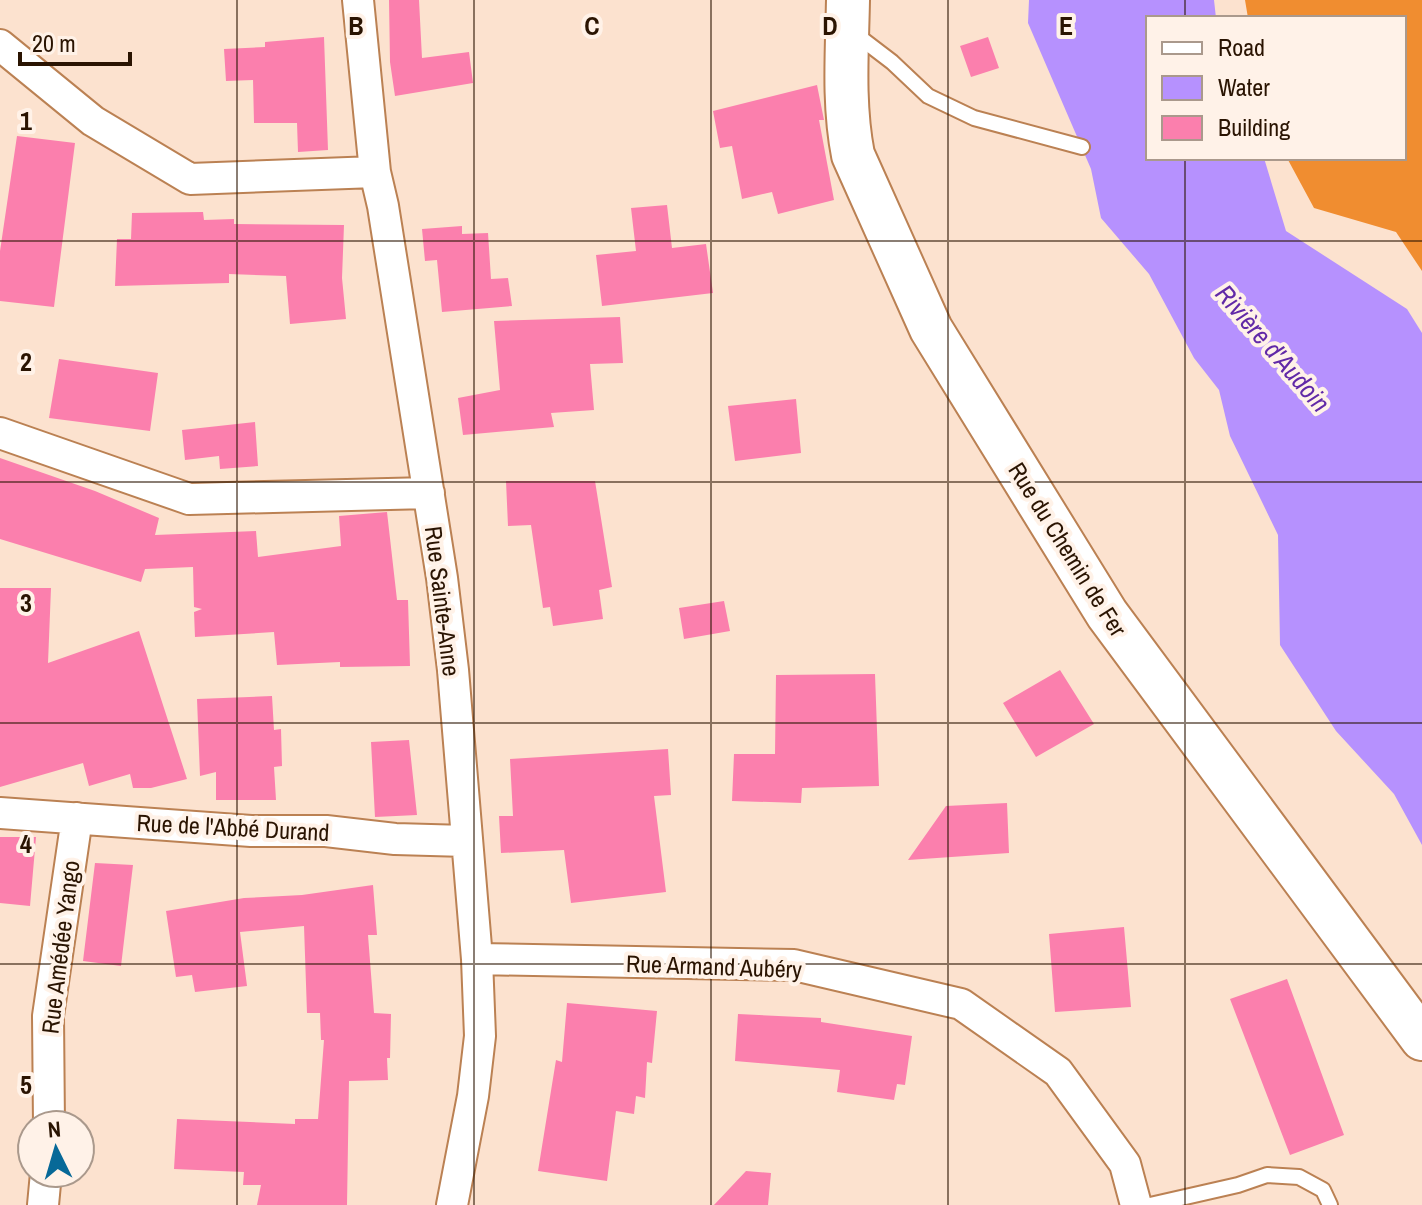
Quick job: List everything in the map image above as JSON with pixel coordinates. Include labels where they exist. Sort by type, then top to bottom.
[{"type":"main road","name":"Rue du Chemin de Fer","points":[[848,14],[847,116],[853,155],[931,329],[1107,614],[1422,1039]]},
{"type":"street","name":"Rue Sainte-Anne","points":[[358,0],[375,172],[429,493],[453,670],[477,959],[480,1036],[473,1096],[452,1205]]},
{"type":"street","points":[[0,45],[93,121],[190,179],[375,172]]},
{"type":"street","points":[[0,433],[189,499],[429,493]]},
{"type":"street","name":"Rue de l'Abbé Durand","points":[[0,813],[251,831],[326,831],[395,839],[466,841]]},
{"type":"street","name":"Rue Amédée Yango","points":[[49,1109],[48,1016],[77,818]]},
{"type":"street","name":"Rue Armand Aubéry","points":[[477,959],[794,965],[961,1004],[1058,1072],[1125,1164],[1136,1205]]},
{"type":"lane","points":[[848,14],[928,96],[974,118],[1082,147]]},
{"type":"lane","points":[[1150,1205],[1238,1185],[1267,1175],[1299,1177],[1323,1190],[1330,1205]]},
{"type":"shaded area","points":[[1245,0],[1422,0],[1422,271],[1396,232],[1314,208],[1288,160],[1406,160],[1406,16],[1248,16]]},
{"type":"water","name":"Rivière d'Audoin","points":[[1029,0],[1214,0],[1216,16],[1146,16],[1146,160],[1265,160],[1286,231],[1407,309],[1422,333],[1422,845],[1394,794],[1336,731],[1280,645],[1278,535],[1230,436],[1219,390],[1194,358],[1149,274],[1101,218],[1091,169],[1028,23]]},
{"type":"building","points":[[389,0],[419,0],[422,58],[469,52],[473,83],[395,96],[390,62]]},
{"type":"building","points":[[324,37],[328,150],[298,152],[297,123],[254,123],[253,80],[226,81],[224,49],[265,47],[265,42]]},
{"type":"building","points":[[988,37],[999,68],[971,77],[960,46]]},
{"type":"building","points":[[817,85],[824,120],[819,120],[834,200],[778,214],[772,192],[742,199],[732,146],[720,148],[713,111]]},
{"type":"building","points":[[17,136],[75,143],[54,307],[0,301],[0,251]]},
{"type":"building","points":[[667,205],[672,248],[706,244],[713,293],[602,306],[596,255],[636,251],[631,208]]},
{"type":"building","points":[[203,212],[204,220],[234,219],[234,224],[344,225],[342,278],[346,319],[290,324],[286,276],[229,274],[229,283],[115,286],[117,239],[131,239],[132,213]]},
{"type":"building","points":[[462,226],[462,234],[488,233],[491,279],[508,278],[512,306],[442,312],[437,260],[425,261],[422,229]]},
{"type":"building","points":[[620,317],[623,363],[590,364],[594,410],[551,413],[554,427],[463,435],[458,398],[500,390],[494,321]]},
{"type":"building","points":[[59,359],[158,373],[150,431],[49,418]]},
{"type":"building","points":[[796,399],[801,453],[735,461],[728,406]]},
{"type":"building","points":[[255,422],[258,466],[220,469],[219,456],[185,460],[182,430]]},
{"type":"building","points":[[0,458],[95,491],[159,518],[155,535],[256,531],[258,557],[341,546],[339,516],[387,512],[397,600],[408,600],[410,666],[340,667],[340,662],[277,665],[274,632],[195,637],[194,612],[202,609],[194,607],[193,567],[145,569],[141,582],[0,539]]},
{"type":"building","points":[[506,481],[595,481],[612,587],[599,590],[603,619],[553,626],[550,607],[543,608],[531,525],[508,526]]},
{"type":"building","points":[[0,588],[51,588],[48,663],[139,631],[187,779],[151,788],[133,788],[130,774],[89,786],[83,763],[0,787]]},
{"type":"building","points":[[724,601],[730,631],[684,639],[679,608]]},
{"type":"building","points":[[1060,670],[1094,724],[1036,757],[1003,703]]},
{"type":"building","points":[[875,674],[879,786],[802,788],[801,803],[732,801],[734,754],[775,754],[776,675]]},
{"type":"building","points":[[272,696],[274,730],[281,729],[282,766],[274,767],[276,800],[216,800],[216,772],[200,776],[197,699]]},
{"type":"building","points":[[409,740],[417,815],[375,817],[371,742]]},
{"type":"building","points":[[668,749],[671,795],[654,796],[666,892],[571,903],[564,850],[501,853],[499,816],[513,816],[510,759]]},
{"type":"building","points":[[1007,803],[1009,853],[908,860],[946,806]]},
{"type":"building","points":[[0,837],[36,837],[30,906],[0,903]]},
{"type":"building","points":[[95,863],[133,865],[121,966],[83,961]]},
{"type":"building","points":[[373,885],[377,935],[368,935],[374,1013],[391,1014],[390,1058],[387,1058],[388,1080],[349,1081],[347,1205],[257,1205],[261,1185],[243,1185],[244,1172],[174,1169],[177,1119],[295,1124],[295,1119],[318,1119],[324,1040],[321,1040],[320,1013],[307,1013],[304,926],[240,932],[247,986],[195,992],[192,975],[176,977],[166,911],[244,898],[302,895]]},
{"type":"building","points":[[1124,927],[1131,1007],[1055,1012],[1049,934]]},
{"type":"building","points":[[1287,979],[1344,1135],[1290,1155],[1230,999]]},
{"type":"building","points":[[567,1003],[657,1011],[652,1063],[647,1062],[645,1098],[636,1096],[634,1114],[616,1111],[607,1181],[538,1171],[556,1060],[562,1062]]},
{"type":"building","points":[[738,1014],[821,1018],[821,1022],[912,1036],[905,1085],[897,1084],[894,1100],[837,1092],[840,1070],[735,1061]]},
{"type":"building","points":[[746,1171],[771,1173],[768,1205],[714,1205]]}]
